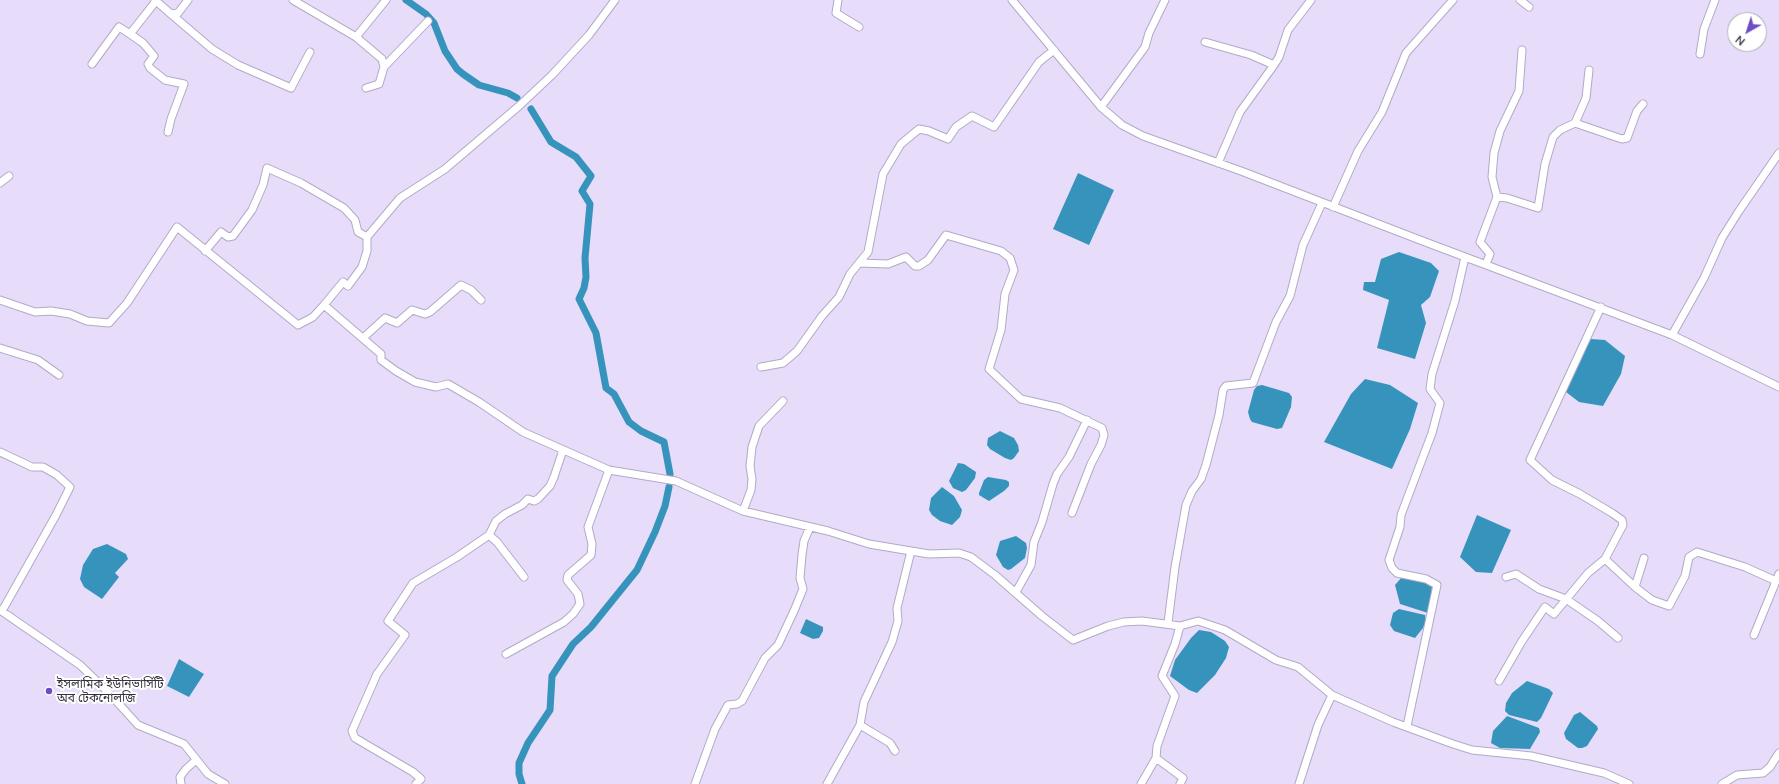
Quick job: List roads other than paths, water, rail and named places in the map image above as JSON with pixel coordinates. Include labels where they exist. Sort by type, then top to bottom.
[{"type":"street","points":[[130,34],[156,0],[212,49],[238,65],[291,88],[310,52]]},
{"type":"street","points":[[171,14],[178,12],[188,0]]},
{"type":"street","points":[[293,0],[356,37],[382,59],[384,67]]},
{"type":"street","points":[[356,37],[386,0]]},
{"type":"street","points":[[0,300],[35,312],[52,311],[70,314],[87,321],[109,323],[127,303],[177,228],[298,324],[313,317],[343,282],[348,286],[362,267],[367,251],[367,238],[400,198],[445,169],[508,116],[552,75],[589,35],[615,0]]},
{"type":"street","points":[[838,0],[836,13],[859,27]]},
{"type":"street","points":[[1012,0],[1101,107],[1122,126],[1143,136],[1672,334],[1779,387]]},
{"type":"street","points":[[1101,107],[1145,47],[1149,32],[1166,0]]},
{"type":"street","points":[[1218,163],[1240,112],[1274,65],[1279,57],[1288,30],[1311,0]]},
{"type":"street","points":[[1333,207],[1358,150],[1382,112],[1406,53],[1453,0]]},
{"type":"street","points":[[1520,0],[1529,7]]},
{"type":"street","points":[[1700,54],[1704,29],[1715,0]]},
{"type":"street","points":[[366,88],[379,84],[384,67],[428,21]]},
{"type":"street","points":[[92,64],[119,27],[143,43],[154,56],[148,64],[150,68],[165,80],[184,84],[170,119],[168,132]]},
{"type":"street","points":[[1205,42],[1251,54],[1274,65]]},
{"type":"street","points":[[761,367],[783,363],[797,351],[822,316],[839,297],[850,274],[868,252],[883,174],[901,144],[919,130],[929,131],[948,139],[956,127],[972,116],[994,127],[1040,62],[1054,50]]},
{"type":"street","points":[[1486,264],[1490,254],[1480,242],[1497,197],[1492,177],[1494,153],[1500,132],[1519,92],[1522,50]]},
{"type":"street","points":[[1497,197],[1507,198],[1538,208],[1546,159],[1553,137],[1560,130],[1575,123],[1586,98],[1588,70]]},
{"type":"street","points":[[1575,123],[1622,139],[1627,138],[1637,111],[1643,104]]},
{"type":"street","points":[[1672,334],[1701,283],[1722,238],[1779,153]]},
{"type":"street","points":[[205,251],[221,232],[228,237],[233,236],[252,210],[263,185],[267,168],[301,182],[344,208],[355,220],[358,232],[367,238]]},
{"type":"street","points":[[0,183],[9,176]]},
{"type":"street","points":[[1168,623],[1175,567],[1186,505],[1192,491],[1201,479],[1206,465],[1219,415],[1223,390],[1226,386],[1253,383],[1276,322],[1290,296],[1303,244],[1322,203]]},
{"type":"street","points":[[859,263],[888,264],[906,257],[915,266],[919,266],[928,260],[946,235],[1006,254],[1012,263],[1014,270],[1005,294],[1001,330],[989,369],[1021,399],[1060,408],[1102,428],[1104,435],[1101,445],[1088,470],[1072,513]]},
{"type":"street","points":[[1407,726],[1437,585],[1426,579],[1397,573],[1392,568],[1388,560],[1400,527],[1401,515],[1432,433],[1440,403],[1430,389],[1432,374],[1452,309],[1465,257]]},
{"type":"street","points":[[363,338],[385,318],[397,323],[412,310],[425,314],[430,312],[461,284],[471,290],[481,300]]},
{"type":"street","points":[[324,305],[382,354],[381,360],[415,382],[436,387],[448,384],[479,402],[523,432],[609,470],[676,481],[743,511],[828,531],[869,544],[929,554],[959,553],[970,557],[1016,592],[1042,616],[1073,640],[1108,626],[1124,622],[1142,621],[1168,623],[1180,626],[1198,621],[1225,630],[1276,660],[1298,667],[1332,695],[1453,744],[1472,750],[1512,753],[1545,759],[1604,773],[1629,784]]},
{"type":"street","points":[[1499,681],[1522,641],[1545,607],[1554,614],[1588,573],[1605,559],[1623,525],[1622,520],[1580,494],[1552,480],[1530,460],[1601,307]]},
{"type":"street","points":[[0,348],[38,360],[59,375]]},
{"type":"street","points":[[743,511],[751,490],[752,480],[750,466],[752,447],[759,426],[783,402]]},
{"type":"street","points":[[1016,592],[1032,565],[1034,542],[1057,474],[1069,457],[1087,420]]},
{"type":"street","points":[[416,784],[421,779],[413,772],[355,738],[352,731],[377,674],[405,635],[388,621],[413,583],[489,535],[496,521],[505,514],[522,505],[528,499],[534,501],[538,499],[550,486],[563,450]]},
{"type":"street","points":[[0,452],[32,467],[43,467],[57,475],[70,486],[56,515],[1,611],[80,665],[108,692],[138,725],[184,744],[208,774],[225,784]]},
{"type":"street","points":[[506,654],[564,622],[573,614],[580,604],[578,594],[567,580],[568,575],[591,555],[592,544],[588,527],[609,470]]},
{"type":"street","points":[[695,784],[715,728],[724,711],[730,704],[737,704],[742,701],[765,658],[778,645],[794,611],[803,589],[800,578],[802,555],[804,541],[810,527]]},
{"type":"street","points":[[489,535],[497,542],[524,577]]},
{"type":"street","points":[[827,784],[860,725],[864,702],[892,642],[898,620],[897,608],[911,551]]},
{"type":"street","points":[[1605,559],[1635,587],[1652,600],[1669,606],[1685,576],[1689,557],[1697,552],[1745,567],[1776,581]]},
{"type":"street","points":[[1635,587],[1644,558]]},
{"type":"street","points":[[1506,577],[1516,574],[1539,589],[1566,599],[1598,621],[1618,638]]},
{"type":"street","points":[[1754,635],[1779,574]]},
{"type":"street","points":[[1141,784],[1156,758],[1157,746],[1176,696],[1162,676],[1175,644],[1180,626]]},
{"type":"street","points":[[1299,784],[1318,725],[1332,695]]},
{"type":"street","points":[[860,725],[890,743],[895,751]]},
{"type":"street","points":[[1722,784],[1737,775],[1763,773],[1770,767],[1779,753]]},
{"type":"street","points":[[1156,758],[1183,778],[1180,784]]},
{"type":"street","points":[[181,784],[180,777],[186,768],[196,760]]},
{"type":"water","points":[[1078,173],[1114,190],[1089,245],[1053,229]]},
{"type":"water","points":[[1399,252],[1431,263],[1439,271],[1430,297],[1421,305],[1426,323],[1415,359],[1377,348],[1389,300],[1363,290],[1364,282],[1375,282],[1381,259]]},
{"type":"water","points":[[1591,339],[1605,340],[1625,356],[1621,374],[1603,406],[1579,402],[1566,392],[1578,362]]},
{"type":"water","points":[[1365,379],[1390,385],[1418,403],[1410,429],[1392,469],[1324,442],[1351,394]]},
{"type":"water","points":[[1262,385],[1289,393],[1292,397],[1291,407],[1282,428],[1277,429],[1252,422],[1250,419],[1248,412],[1254,390],[1257,386]]},
{"type":"water","points":[[1000,431],[1014,438],[1018,445],[1019,451],[1011,460],[990,449],[987,445],[988,438]]},
{"type":"water","points":[[958,463],[964,464],[976,472],[975,478],[966,490],[962,492],[953,488],[949,481]]},
{"type":"water","points":[[988,477],[1006,480],[1009,482],[1009,486],[1004,491],[989,501],[979,495],[984,480]]},
{"type":"water","points":[[942,487],[954,496],[962,510],[960,517],[952,525],[940,521],[932,515],[929,510],[931,498]]},
{"type":"water","points":[[1477,515],[1511,530],[1492,573],[1476,572],[1460,557]]},
{"type":"water","points":[[1016,536],[1026,543],[1027,548],[1025,558],[1008,570],[1003,567],[996,555],[1000,541]]},
{"type":"water","points":[[107,544],[126,554],[128,559],[115,573],[119,577],[102,599],[84,587],[80,579],[83,565],[93,549]]},
{"type":"water","points":[[1402,577],[1419,579],[1432,587],[1428,613],[1400,604],[1395,585]]},
{"type":"water","points":[[1399,609],[1425,615],[1426,621],[1423,628],[1415,638],[1394,631],[1390,625],[1393,613]]},
{"type":"water","points":[[806,619],[823,627],[823,631],[819,638],[813,639],[800,633]]},
{"type":"water","points":[[1199,630],[1211,632],[1225,641],[1229,647],[1226,658],[1215,675],[1197,693],[1189,690],[1170,676],[1175,660],[1191,638]]},
{"type":"water","points":[[179,659],[204,674],[189,697],[167,686]]},
{"type":"water","points":[[1527,681],[1549,689],[1553,693],[1541,718],[1537,722],[1509,715],[1505,711],[1506,703],[1512,693]]},
{"type":"water","points":[[1580,712],[1597,726],[1598,729],[1587,746],[1578,748],[1566,739],[1564,733],[1574,715]]},
{"type":"water","points":[[1507,716],[1539,728],[1540,732],[1530,749],[1500,748],[1491,743],[1493,731]]},
{"type":"waterway","points":[[406,0],[426,14],[434,23],[445,51],[457,69],[479,85],[508,93],[517,98]]},
{"type":"waterway","points":[[531,109],[551,142],[576,157],[591,176],[582,191],[590,204],[585,258],[586,277],[584,288],[579,299],[596,333],[606,388],[614,394],[629,422],[641,431],[664,442],[670,474]]},
{"type":"waterway","points":[[522,784],[519,774],[519,763],[528,743],[550,710],[552,676],[573,644],[591,627],[637,570],[655,532],[665,506],[669,487]]},
{"type":"place","name":"ইসলামিক ইউনিভার্সিটি অব টেকনোলজি","points":[[49,691]]}]
